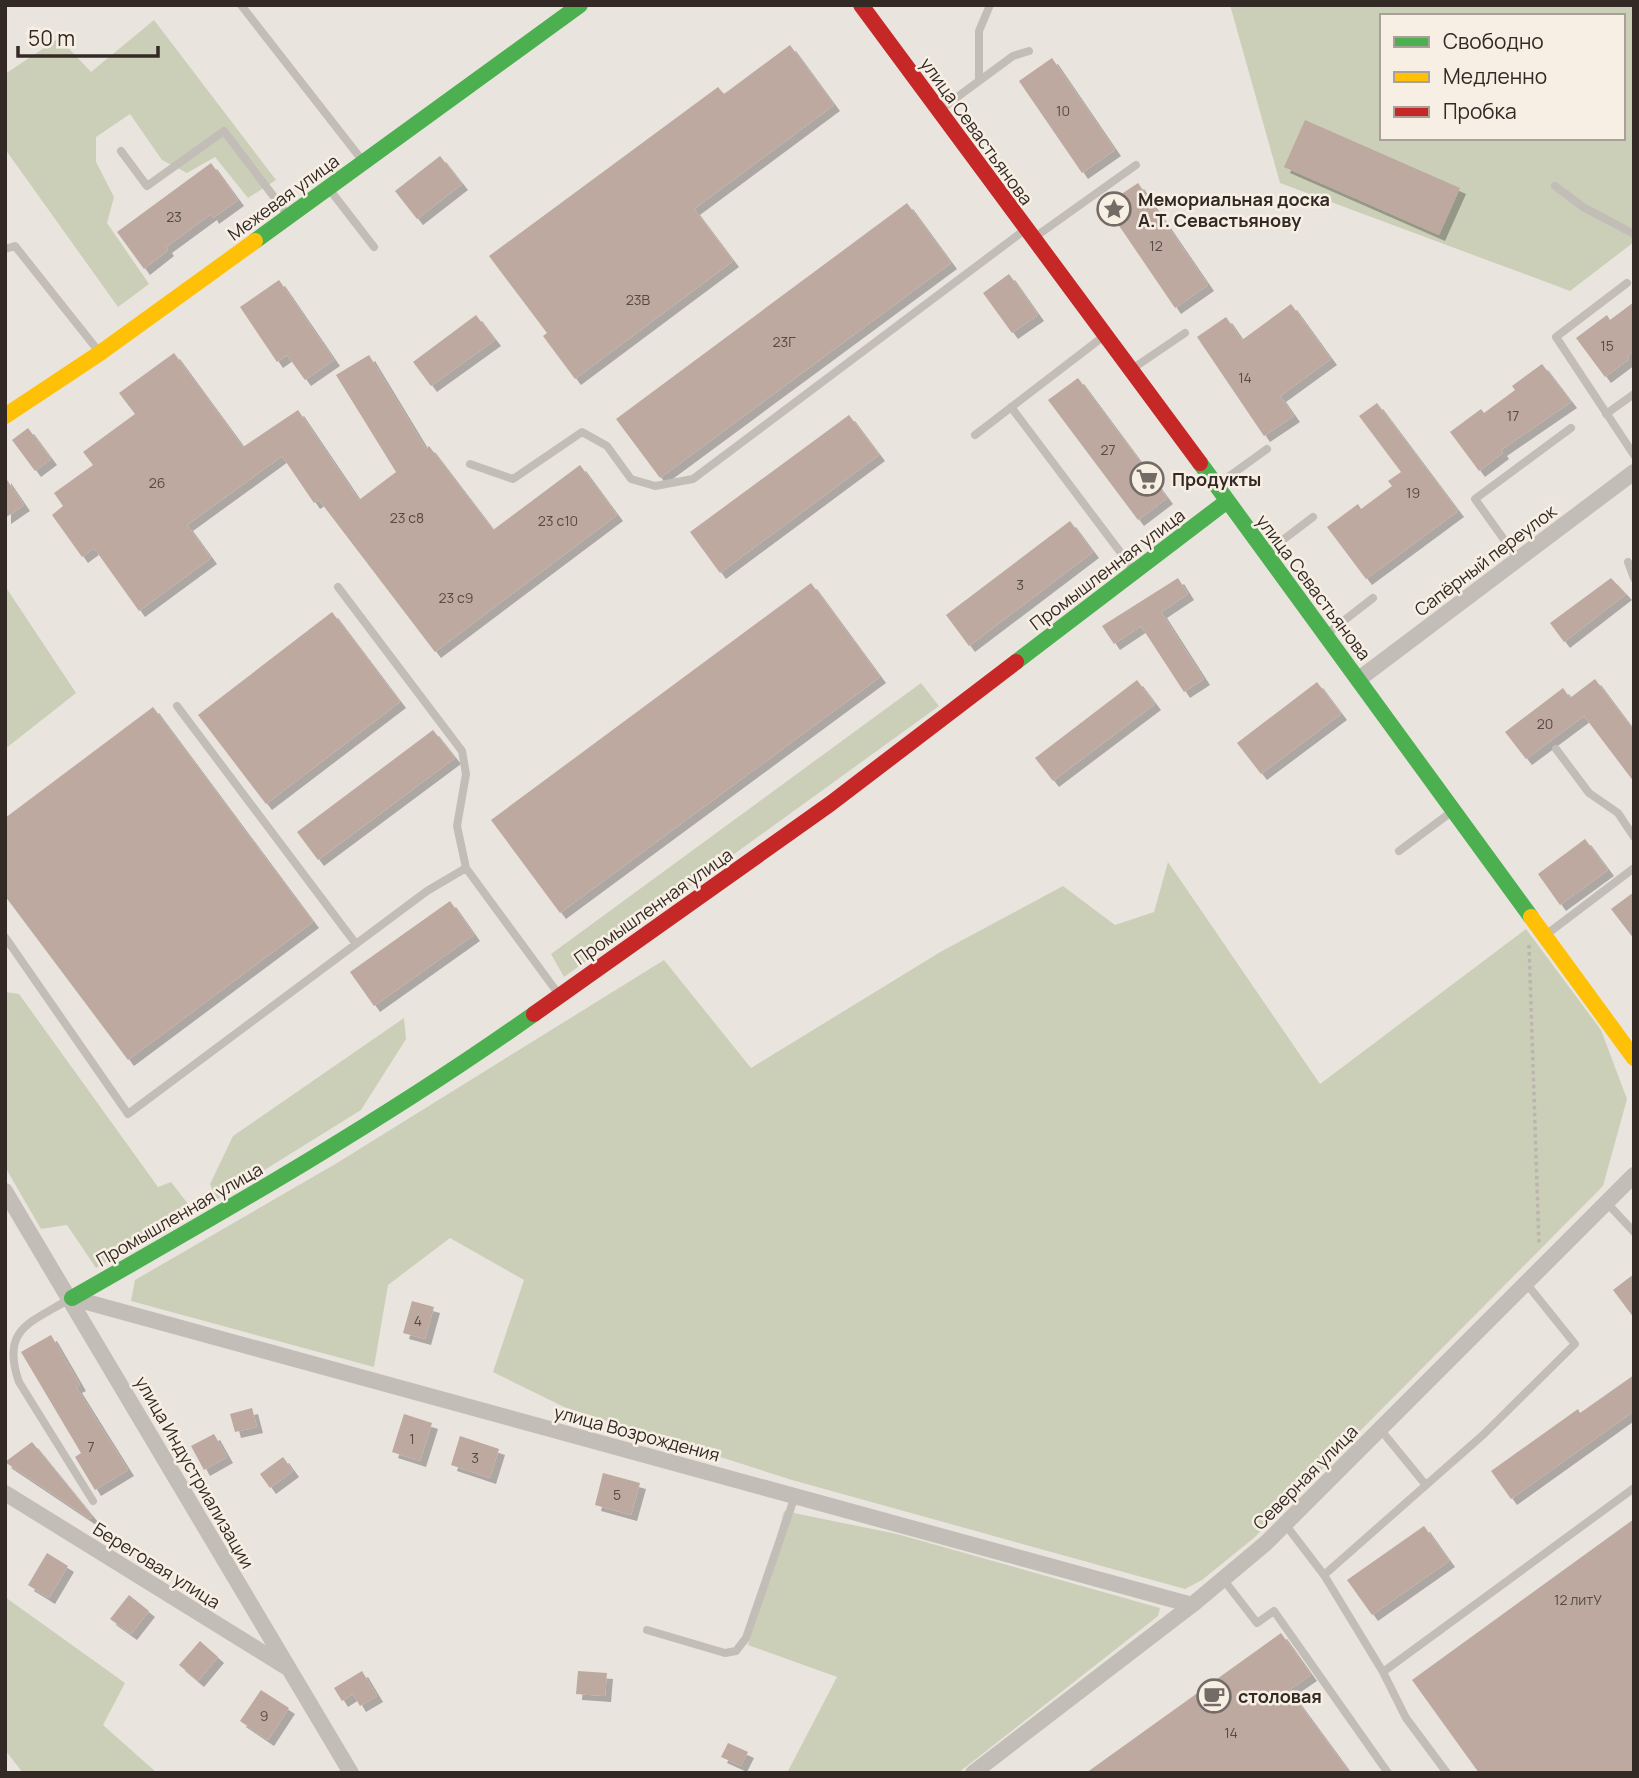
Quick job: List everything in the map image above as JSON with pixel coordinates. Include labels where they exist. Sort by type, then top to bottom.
[{"type":"street","name":"улица Севастьянова","points":[[861,5],[1359,679],[1634,1058]]},
{"type":"street","name":"Межевая улица","points":[[5,416],[100,353],[572,7]]},
{"type":"street","name":"Сапёрный переулок","points":[[1359,679],[1634,472]]},
{"type":"street","name":"Промышленная улица","points":[[72,1298],[304,1165],[450,1074],[830,804],[1226,502]]},
{"type":"street","name":"Северная улица","points":[[973,1773],[1192,1605],[1285,1524],[1634,1175]]},
{"type":"street","name":"улица Индустриализации","points":[[5,1191],[72,1298],[351,1773]]},
{"type":"street","name":"улица Возрождения","points":[[72,1298],[1192,1605]]},
{"type":"street","name":"Береговая улица","points":[[5,1493],[288,1668]]},
{"type":"lane","points":[[241,5],[363,162]]},
{"type":"lane","points":[[979,80],[979,31],[990,5]]},
{"type":"lane","points":[[938,110],[1013,56],[1029,51]]},
{"type":"lane","points":[[121,151],[147,186],[224,131],[288,217]]},
{"type":"lane","points":[[470,464],[513,479],[582,432],[607,446],[631,479],[655,486],[693,479],[1029,234],[1136,164]]},
{"type":"lane","points":[[1555,186],[1583,207],[1634,234]]},
{"type":"lane","points":[[328,187],[374,247]]},
{"type":"lane","points":[[5,249],[15,246],[100,353]]},
{"type":"lane","points":[[1627,283],[1556,337],[1634,455]]},
{"type":"lane","points":[[1129,370],[1185,333]]},
{"type":"lane","points":[[975,435],[1104,336]]},
{"type":"lane","points":[[1606,414],[1634,394]]},
{"type":"lane","points":[[1011,407],[1135,571]]},
{"type":"lane","points":[[1518,559],[1475,499],[1571,428]]},
{"type":"lane","points":[[1215,487],[1267,449]]},
{"type":"lane","points":[[1265,553],[1313,517]]},
{"type":"lane","points":[[1628,562],[1634,578]]},
{"type":"lane","points":[[338,587],[462,751],[466,774],[457,826],[466,868],[559,996]]},
{"type":"lane","points":[[1325,634],[1373,598]]},
{"type":"lane","points":[[177,706],[356,944]]},
{"type":"lane","points":[[1556,749],[1589,793],[1618,813],[1634,837]]},
{"type":"lane","points":[[1399,851],[1454,810]]},
{"type":"lane","points":[[5,937],[128,1114],[427,891],[466,868]]},
{"type":"lane","points":[[1540,929],[1634,868]]},
{"type":"lane","points":[[1606,1202],[1634,1232]]},
{"type":"lane","points":[[1324,1575],[1424,1484],[1484,1434],[1575,1344],[1526,1283]]},
{"type":"lane","points":[[72,1298],[21,1330],[11,1345],[10,1360],[19,1382],[93,1501]]},
{"type":"lane","points":[[1380,1429],[1424,1484]]},
{"type":"lane","points":[[1383,1672],[1634,1489]]},
{"type":"lane","points":[[647,1630],[725,1653],[736,1651],[746,1638],[795,1496]]},
{"type":"lane","points":[[1285,1524],[1324,1575],[1383,1672],[1406,1718],[1447,1773]]},
{"type":"lane","points":[[1223,1579],[1257,1623],[1274,1611],[1388,1773]]},
{"type":"path","points":[[1540,929],[1529,941],[1529,972],[1540,1268]]},
{"type":"green space","points":[[1230,5],[1634,5],[1634,242],[1570,291],[1280,183]]},
{"type":"green space","points":[[154,20],[276,180],[248,198],[215,157],[187,173],[162,160],[130,114],[96,137],[96,162],[114,197],[107,223],[149,284],[118,307],[5,149],[5,74],[59,38],[91,72]]},
{"type":"green space","points":[[5,586],[76,693],[5,749]]},
{"type":"green space","points":[[921,683],[939,706],[564,977],[551,954]]},
{"type":"green space","points":[[1168,862],[1320,1084],[1526,929],[1601,1030],[1627,1099],[1603,1186],[1255,1537],[1202,1580],[1185,1589],[792,1480],[564,1407],[493,1372],[524,1280],[450,1238],[388,1285],[374,1367],[131,1301],[135,1280],[337,1163],[664,960],[751,1068],[942,951],[1063,886],[1115,925],[1154,912]]},
{"type":"green space","points":[[5,992],[19,994],[158,1187],[171,1182],[192,1209],[96,1268],[67,1225],[41,1229],[5,1167]]},
{"type":"green space","points":[[404,1018],[406,1039],[361,1110],[216,1200],[210,1184],[233,1136]]},
{"type":"green space","points":[[784,1511],[897,1534],[1160,1608],[1158,1616],[958,1773],[787,1773],[837,1677],[748,1645]]},
{"type":"green space","points":[[5,1597],[125,1683],[103,1725],[157,1773],[23,1773],[5,1750]]},
{"type":"building","points":[[790,45],[834,105],[694,209],[733,261],[575,379],[543,336],[547,333],[489,256],[718,87],[724,94]]},
{"type":"building","points":[[1052,58],[1115,150],[1082,173],[1019,81]]},
{"type":"building","points":[[1305,120],[1460,188],[1439,235],[1284,167]]},
{"type":"building","points":[[440,156],[462,184],[417,219],[395,191]]},
{"type":"building","points":[[211,163],[238,200],[213,218],[211,214],[166,247],[168,250],[144,269],[117,232]]},
{"type":"building","points":[[1138,183],[1208,285],[1175,308],[1105,205]]},
{"type":"building","points":[[907,203],[951,263],[660,478],[616,419]]},
{"type":"building","points":[[1009,274],[1038,315],[1012,333],[983,293]]},
{"type":"building","points":[[279,280],[334,360],[305,380],[287,355],[277,362],[240,307]]},
{"type":"building","points":[[1634,302],[1634,351],[1627,356],[1629,359],[1605,377],[1576,338],[1607,315],[1610,320]]},
{"type":"building","points":[[1291,304],[1331,359],[1280,396],[1294,416],[1264,436],[1197,337],[1226,317],[1242,340]]},
{"type":"building","points":[[476,315],[495,340],[431,386],[413,362]]},
{"type":"building","points":[[174,353],[243,447],[298,410],[359,500],[396,472],[336,375],[369,355],[426,449],[429,446],[493,530],[580,465],[617,515],[435,652],[319,500],[314,503],[282,456],[187,525],[211,558],[139,611],[94,548],[82,557],[52,515],[63,506],[54,493],[93,465],[83,452],[135,414],[119,393]]},
{"type":"building","points":[[1542,364],[1571,402],[1501,450],[1503,453],[1479,471],[1450,432],[1481,409],[1484,413],[1515,390],[1512,386]]},
{"type":"building","points":[[1078,378],[1167,498],[1138,520],[1048,400]]},
{"type":"building","points":[[1377,403],[1458,511],[1366,579],[1327,527],[1358,504],[1361,509],[1392,486],[1388,481],[1401,472],[1359,416]]},
{"type":"building","points":[[849,415],[879,455],[720,573],[690,532]]},
{"type":"building","points":[[28,428],[51,459],[35,471],[12,440]]},
{"type":"building","points":[[5,477],[24,505],[5,518]]},
{"type":"building","points":[[1070,521],[1093,552],[969,646],[946,615]]},
{"type":"building","points":[[1178,578],[1188,594],[1161,612],[1204,679],[1184,692],[1141,626],[1114,644],[1102,626]]},
{"type":"building","points":[[1611,578],[1626,594],[1564,642],[1550,623]]},
{"type":"building","points":[[811,583],[880,677],[560,913],[491,820]]},
{"type":"building","points":[[332,612],[400,702],[266,804],[198,715]]},
{"type":"building","points":[[1595,679],[1634,731],[1634,782],[1584,716],[1526,759],[1505,732],[1563,688],[1570,698]]},
{"type":"building","points":[[1137,680],[1155,704],[1053,781],[1035,758]]},
{"type":"building","points":[[1317,682],[1341,714],[1261,774],[1237,743]]},
{"type":"building","points":[[153,707],[313,922],[128,1060],[5,896],[5,818]]},
{"type":"building","points":[[433,730],[455,758],[318,860],[297,832]]},
{"type":"building","points":[[1585,839],[1608,870],[1560,905],[1538,874]]},
{"type":"building","points":[[1634,892],[1634,939],[1611,909]]},
{"type":"building","points":[[450,901],[474,935],[374,1006],[350,972]]},
{"type":"building","points":[[1634,1274],[1634,1318],[1613,1290]]},
{"type":"building","points":[[412,1301],[434,1307],[425,1339],[403,1333]]},
{"type":"building","points":[[51,1335],[80,1385],[76,1387],[128,1470],[95,1490],[75,1457],[81,1453],[21,1352]]},
{"type":"building","points":[[1634,1375],[1634,1411],[1511,1499],[1491,1471],[1578,1409],[1580,1413]]},
{"type":"building","points":[[252,1408],[257,1427],[235,1432],[230,1414]]},
{"type":"building","points":[[404,1414],[432,1423],[420,1461],[392,1452]]},
{"type":"building","points":[[214,1434],[227,1457],[204,1470],[191,1446]]},
{"type":"building","points":[[460,1436],[499,1449],[490,1478],[451,1465]]},
{"type":"building","points":[[32,1442],[92,1516],[90,1519],[5,1462]]},
{"type":"building","points":[[283,1457],[293,1471],[270,1488],[260,1474]]},
{"type":"building","points":[[603,1473],[640,1483],[631,1515],[595,1505]]},
{"type":"building","points":[[1634,1519],[1634,1773],[1479,1773],[1412,1680]]},
{"type":"building","points":[[1424,1526],[1449,1561],[1372,1615],[1347,1580]]},
{"type":"building","points":[[47,1553],[68,1566],[49,1598],[28,1585]]},
{"type":"building","points":[[129,1595],[149,1611],[131,1634],[110,1619]]},
{"type":"building","points":[[1281,1633],[1311,1675],[1289,1690],[1350,1773],[1086,1773]]},
{"type":"building","points":[[200,1641],[218,1657],[198,1681],[179,1665]]},
{"type":"building","points":[[362,1671],[377,1696],[360,1706],[353,1694],[342,1701],[334,1688]]},
{"type":"building","points":[[578,1671],[607,1673],[605,1696],[576,1694]]},
{"type":"building","points":[[261,1690],[289,1708],[268,1740],[240,1721]]},
{"type":"building","points":[[728,1743],[748,1752],[741,1766],[721,1757]]},
{"type":"traffic: fast","points":[[255,241],[580,5]]},
{"type":"traffic: fast","points":[[1200,463],[1531,917]]},
{"type":"traffic: fast","points":[[1016,662],[1226,502]]},
{"type":"traffic: fast","points":[[72,1298],[364,1126],[534,1014]]},
{"type":"traffic: slow","points":[[5,416],[100,353],[255,241]]},
{"type":"traffic: slow","points":[[1531,917],[1634,1058]]},
{"type":"traffic: jam","points":[[861,5],[1200,463]]},
{"type":"traffic: jam","points":[[534,1014],[830,804],[1016,662]]},
{"type":"place","name":"Мемориальная доска А.Т. Севастьянову","points":[[1114,209]]},
{"type":"place","name":"Продукты","points":[[1147,479]]},
{"type":"place","name":"столовая","points":[[1214,1696]]}]
